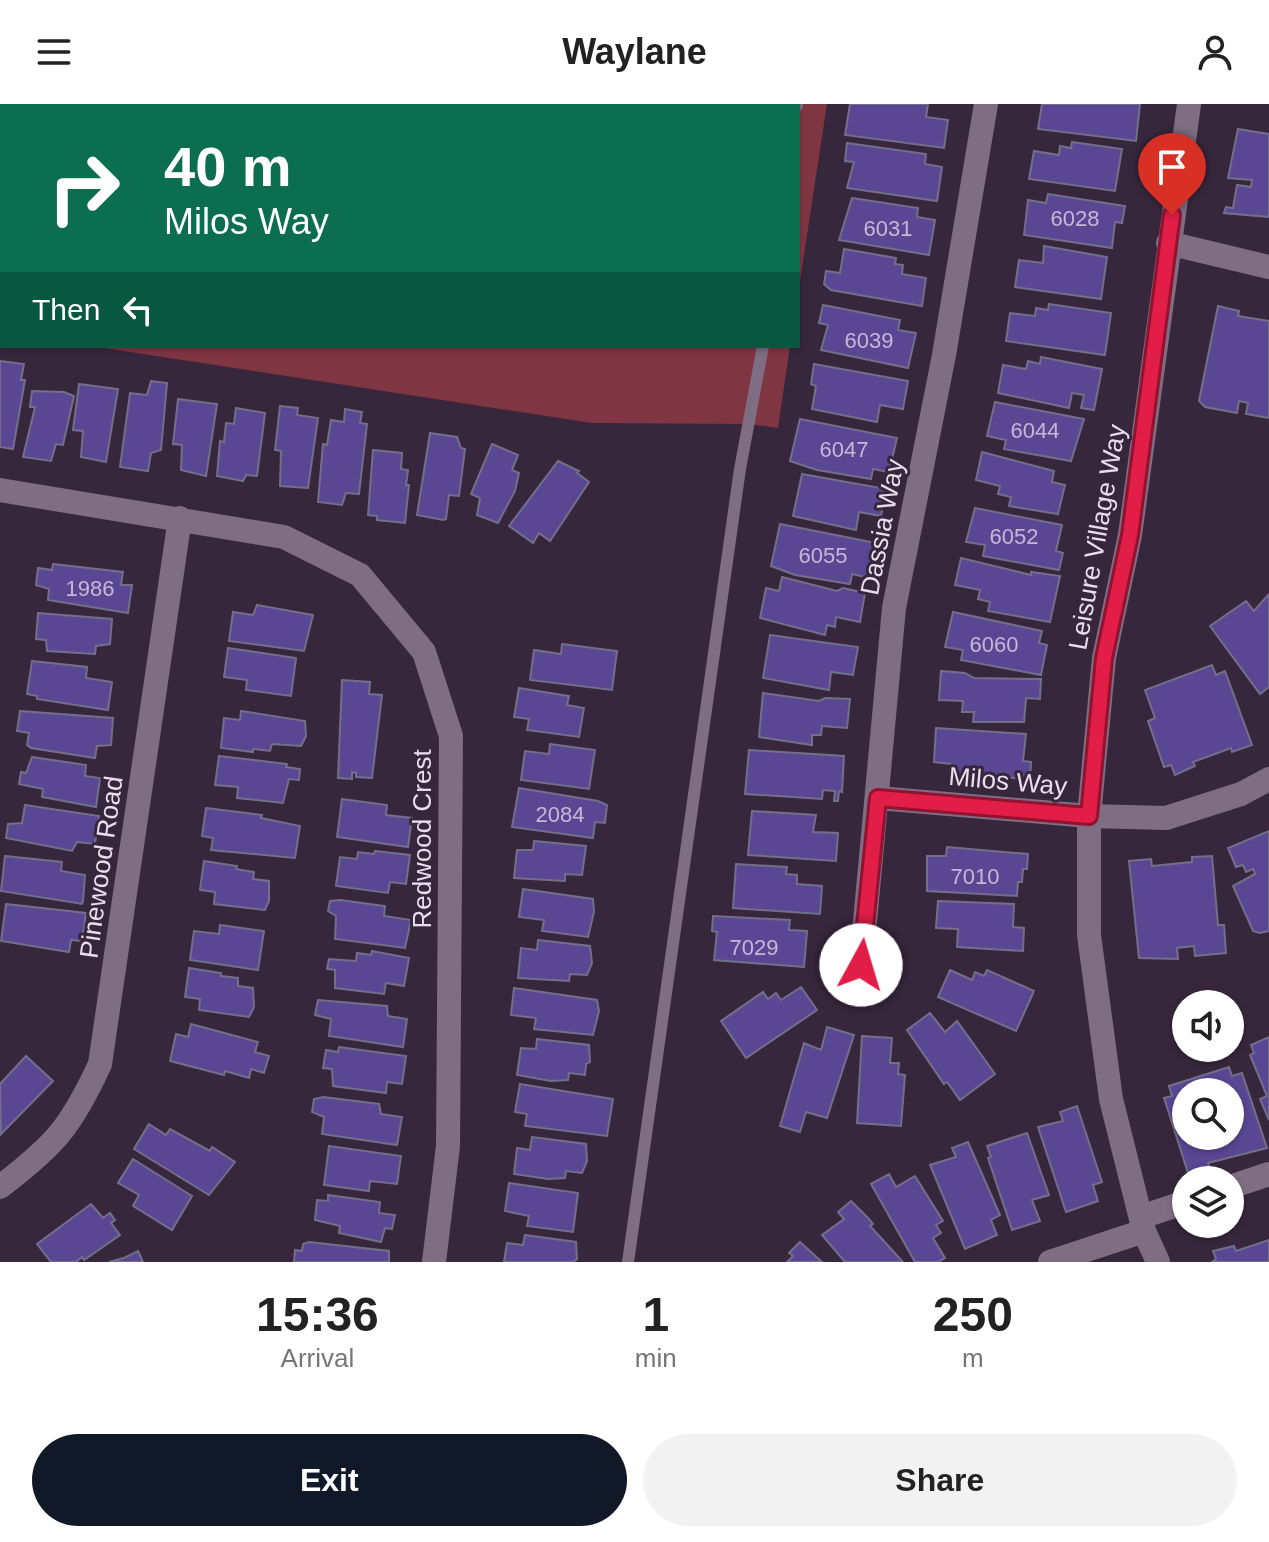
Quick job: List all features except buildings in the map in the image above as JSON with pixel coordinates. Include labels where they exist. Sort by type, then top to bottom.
[{"type":"street","name":"Dassia Way","points":[[861,965],[894,608],[944,355],[986,104]]},
{"type":"street","name":"Leisure Village Way","points":[[1158,1262],[1143,1224],[1111,1099],[1089,935],[1089,816],[1104,658],[1130,535],[1189,104]]},
{"type":"street","points":[[1168,243],[1269,267]]},
{"type":"street","name":"Redwood Crest","points":[[0,490],[284,537],[360,575],[424,652],[451,736],[448,1146],[434,1262]]},
{"type":"street","name":"Pinewood Road","points":[[0,1187],[48,1150],[79,1110],[100,1064],[180,518]]},
{"type":"street","name":"Milos Way","points":[[878,798],[1089,816],[1166,818],[1241,794],[1269,779]]},
{"type":"street","points":[[1244,1182],[1269,1174]]},
{"type":"street","points":[[1050,1262],[1172,1209]]},
{"type":"lane","points":[[628,1262],[740,469],[763,348]]},
{"type":"shaded area","points":[[800,104],[827,104],[800,281]]},
{"type":"shaded area","points":[[104,348],[790,348],[778,428],[748,424],[592,423]]},
{"type":"route","points":[[861,965],[878,798],[1089,816],[1104,658],[1130,535],[1172,215]]}]
